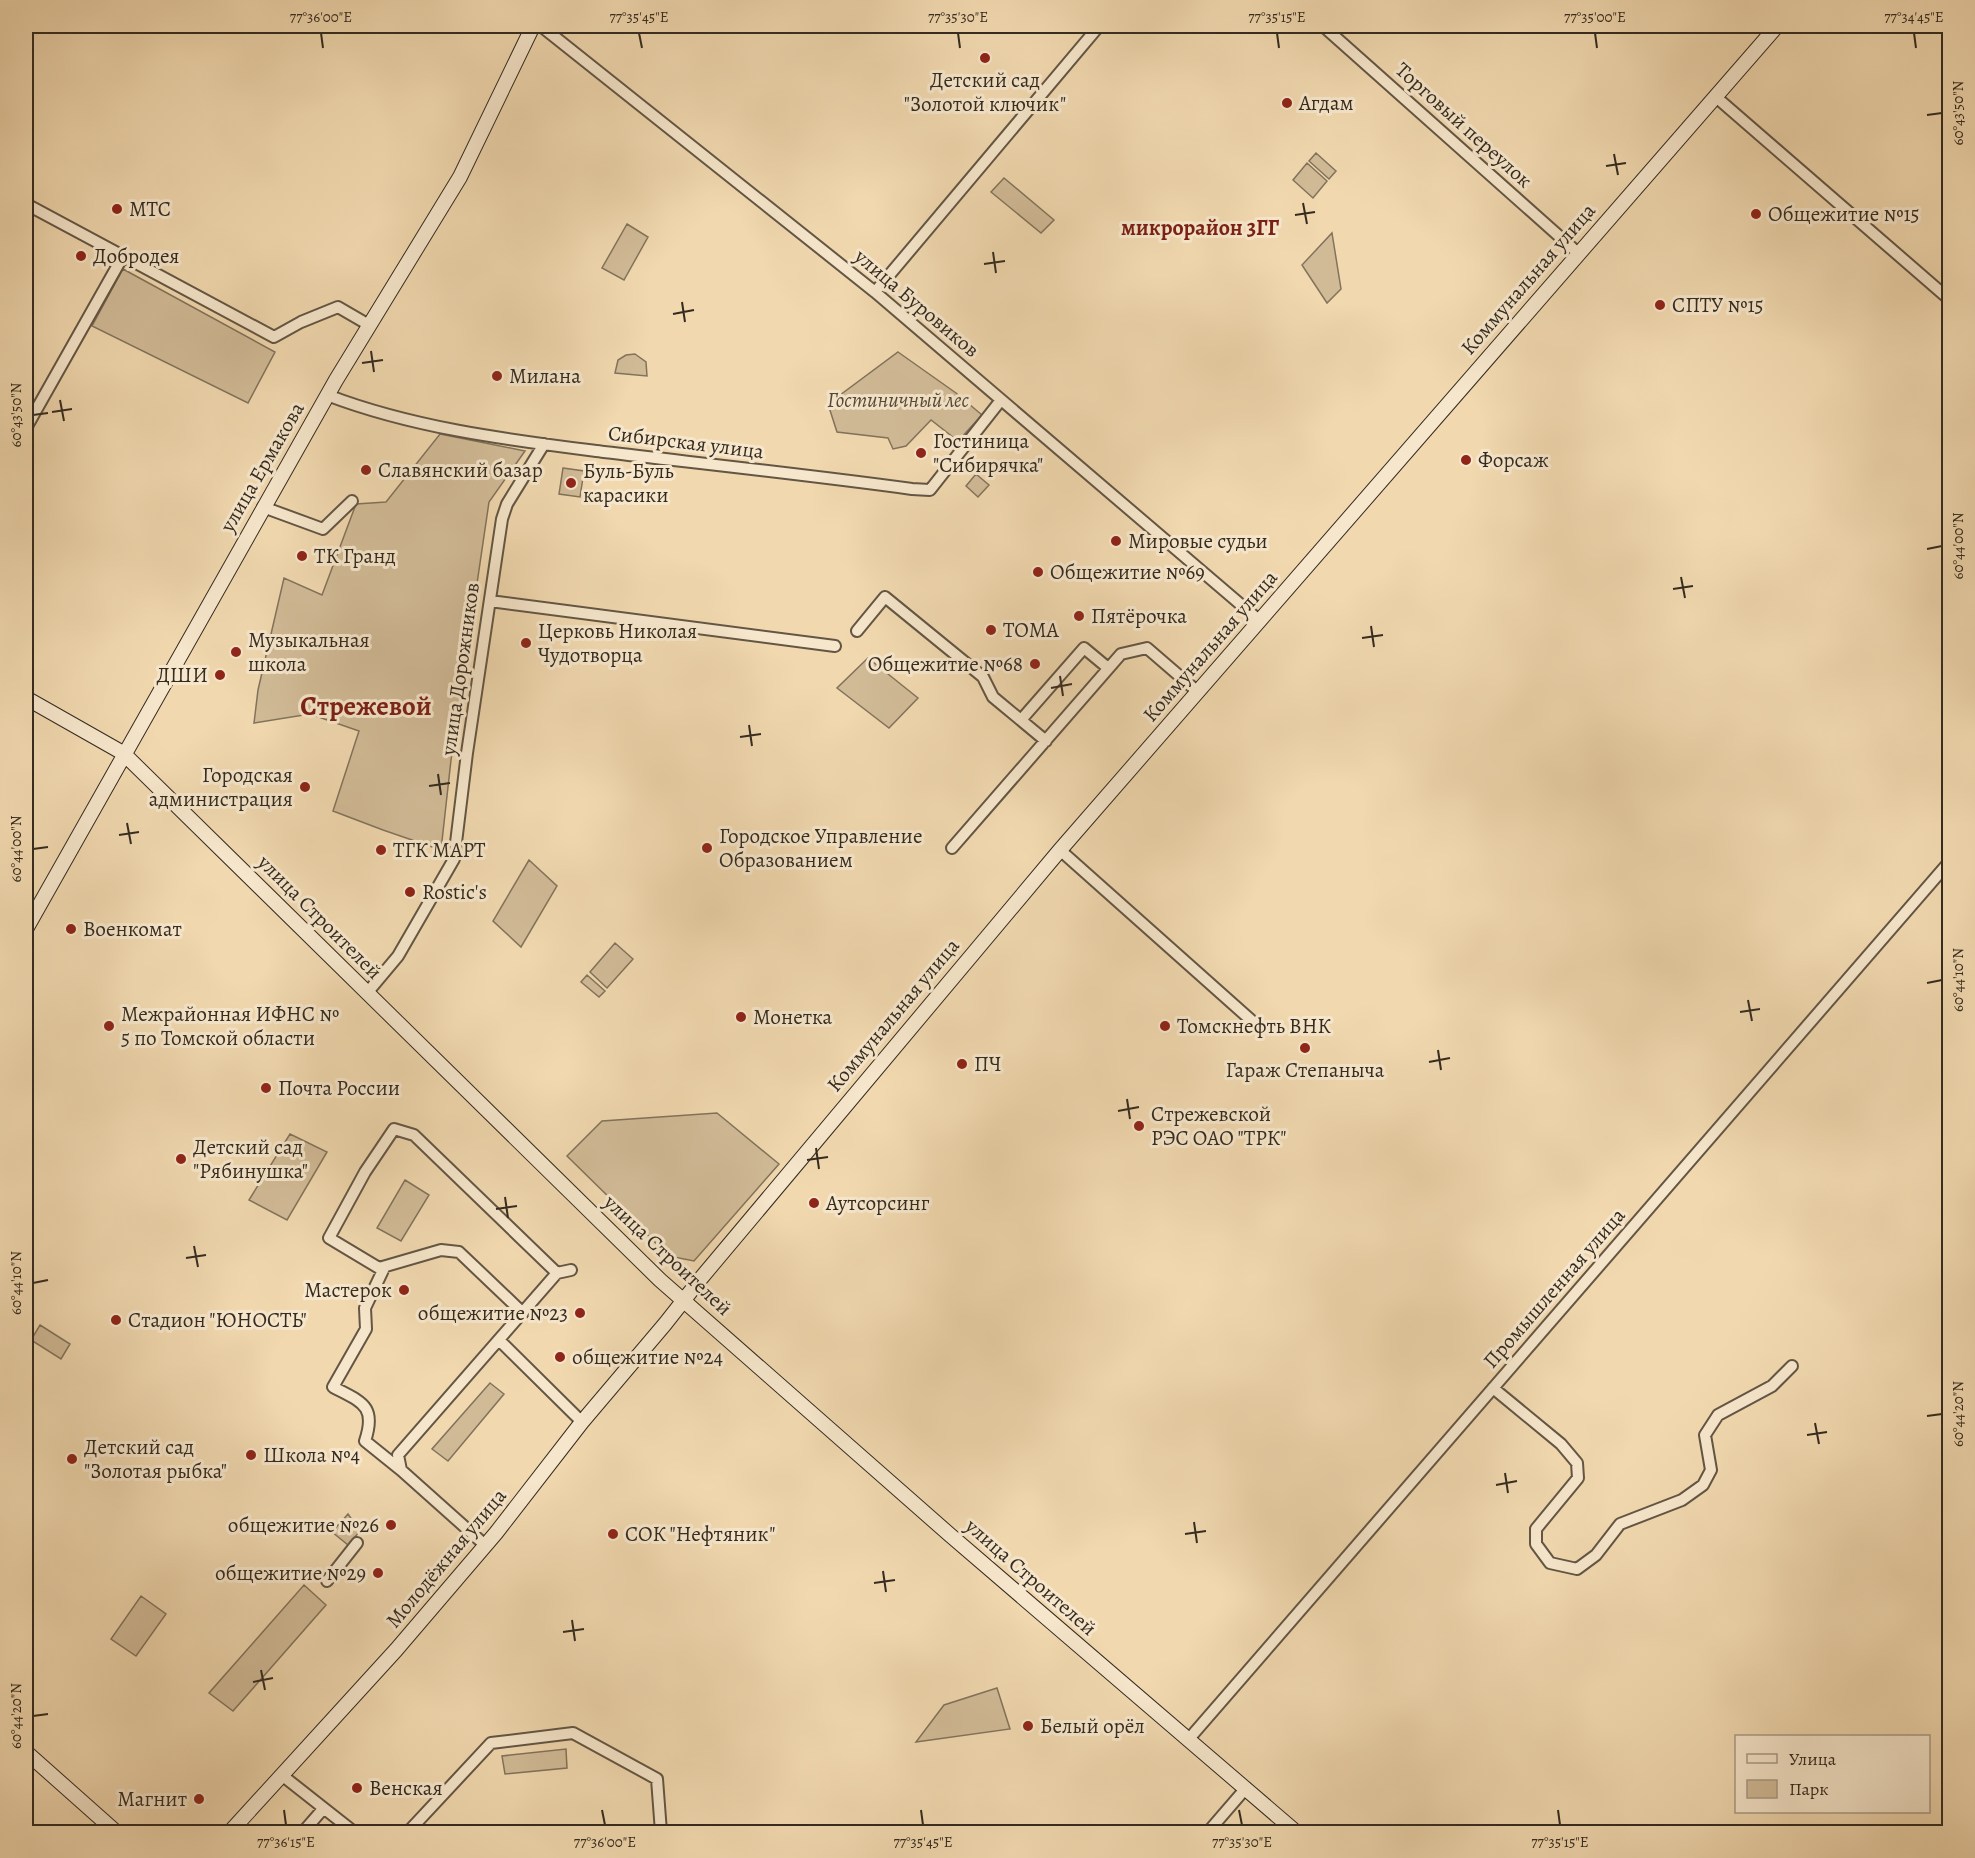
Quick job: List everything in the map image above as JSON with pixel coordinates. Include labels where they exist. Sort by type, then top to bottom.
[{"type":"main road","name":"улица Ермакова","points":[[26,929],[262,507],[369,325],[460,177],[533,26]]},
{"type":"main road","name":"Коммунальная улица","points":[[683,1301],[841,1109],[1060,850],[1777,26]]},
{"type":"main road","name":"улица Строителей","points":[[26,698],[123,753],[683,1301],[1296,1833]]},
{"type":"main road","name":"Молодёжная улица","points":[[230,1833],[396,1650],[485,1545],[582,1422],[683,1301]]},
{"type":"main road","points":[[26,1752],[116,1833]]},
{"type":"street","name":"улица Буровиков","points":[[541,26],[875,292],[1260,621]]},
{"type":"street","points":[[875,292],[1099,26]]},
{"type":"street","name":"Торговый переулок","points":[[1323,26],[1578,253]]},
{"type":"street","points":[[1716,97],[1950,300]]},
{"type":"street","points":[[26,204],[274,337],[301,322],[338,307],[369,325]]},
{"type":"street","points":[[26,428],[123,256]]},
{"type":"street","name":"Сибирская улица","points":[[327,395],[436,428],[544,444],[930,490],[1001,400]]},
{"type":"street","name":"улица Дорожников","points":[[367,993],[398,956],[454,859],[467,753],[502,519],[507,504],[544,444]]},
{"type":"street","points":[[262,507],[323,529],[352,501]]},
{"type":"street","points":[[858,631],[885,597],[983,677],[993,697],[1046,741]]},
{"type":"street","points":[[490,601],[836,646]]},
{"type":"street","points":[[1021,720],[1084,648],[1108,668]]},
{"type":"street","points":[[952,848],[1121,654],[1147,648],[1198,692]]},
{"type":"street","points":[[1060,850],[1252,1021]]},
{"type":"street","name":"Промышленная улица","points":[[1188,1740],[1950,861]]},
{"type":"street","points":[[523,1313],[459,1252],[441,1250],[380,1268],[329,1238],[365,1172],[393,1129],[414,1135],[557,1273]]},
{"type":"street","points":[[384,1268],[365,1308],[366,1329],[333,1387],[366,1405],[369,1413],[365,1442],[401,1470],[485,1545]]},
{"type":"street","points":[[401,1470],[398,1455],[557,1273],[572,1270]]},
{"type":"street","points":[[499,1340],[582,1422]]},
{"type":"street","points":[[1493,1388],[1561,1444],[1577,1463],[1578,1478],[1536,1529],[1536,1544],[1550,1563],[1577,1569],[1596,1555],[1620,1524],[1682,1500],[1702,1485],[1711,1470],[1706,1435],[1712,1422],[1718,1415],[1772,1386],[1792,1366]]},
{"type":"street","points":[[327,1581],[357,1543]]},
{"type":"street","points":[[408,1833],[491,1743],[573,1733],[657,1779],[661,1833]]},
{"type":"street","points":[[283,1776],[354,1833]]},
{"type":"street","points":[[1208,1833],[1246,1788]]},
{"type":"street","points":[[303,1833],[323,1809]]},
{"type":"green space","points":[[1316,153],[1336,171],[1329,179],[1309,161]]},
{"type":"green space","points":[[1307,163],[1327,181],[1313,198],[1293,180]]},
{"type":"green space","points":[[1004,178],[1054,220],[1041,233],[991,192]]},
{"type":"green space","points":[[627,224],[648,237],[624,280],[602,268]]},
{"type":"green space","points":[[1332,233],[1341,289],[1327,303],[1302,265]]},
{"type":"green space","points":[[123,269],[275,352],[248,403],[92,326]]},
{"type":"green space","name":"Гостиничный лес","points":[[898,352],[956,393],[982,415],[958,441],[931,420],[906,446],[893,449],[888,438],[837,432],[828,404]]},
{"type":"green space","points":[[635,354],[646,362],[647,376],[615,373],[618,360],[626,355]]},
{"type":"green space","points":[[440,434],[525,451],[489,502],[451,760],[441,850],[333,811],[359,731],[310,714],[254,723],[258,690],[284,578],[322,595],[356,504],[386,502]]},
{"type":"green space","name":"Буль-Буль карасики","points":[[563,468],[584,471],[580,497],[559,494]]},
{"type":"green space","points":[[976,474],[989,485],[978,497],[966,486]]},
{"type":"green space","points":[[868,658],[918,698],[889,728],[837,688]]},
{"type":"green space","points":[[529,860],[557,886],[521,947],[493,921]]},
{"type":"green space","points":[[615,943],[633,959],[607,988],[590,972]]},
{"type":"green space","points":[[587,975],[605,991],[599,997],[581,982]]},
{"type":"green space","points":[[717,1113],[779,1164],[694,1261],[669,1256],[567,1156],[602,1121]]},
{"type":"green space","points":[[290,1134],[327,1152],[287,1220],[249,1200]]},
{"type":"green space","points":[[405,1180],[429,1195],[401,1241],[377,1228]]},
{"type":"green space","points":[[40,1325],[70,1344],[61,1359],[31,1340]]},
{"type":"green space","points":[[490,1383],[504,1394],[448,1461],[432,1449]]},
{"type":"green space","points":[[348,1514],[360,1531],[348,1545],[332,1532]]},
{"type":"green space","points":[[304,1585],[326,1605],[233,1711],[209,1693]]},
{"type":"green space","points":[[141,1596],[166,1614],[136,1656],[111,1639]]},
{"type":"green space","points":[[997,1688],[1010,1729],[916,1742],[944,1705]]},
{"type":"green space","points":[[566,1749],[567,1768],[505,1774],[502,1756]]},
{"type":"green space","points":[[741,1826],[741,1832],[717,1832],[717,1827]]},
{"type":"place","name":"Детский сад \"Золотой ключик\"","points":[[985,58]]},
{"type":"place","name":"Агдам","points":[[1287,103]]},
{"type":"place","name":"МТС","points":[[117,209]]},
{"type":"place","name":"Общежитие №15","points":[[1756,214]]},
{"type":"place","name":"Добродея","points":[[81,256]]},
{"type":"place","name":"СПТУ №15","points":[[1660,305]]},
{"type":"place","name":"Милана","points":[[497,376]]},
{"type":"place","name":"Гостиница \"Сибирячка\"","points":[[921,453]]},
{"type":"place","name":"Форсаж","points":[[1466,460]]},
{"type":"place","name":"Славянский базар","points":[[366,470]]},
{"type":"place","name":"Буль-Буль карасики","points":[[571,483]]},
{"type":"place","name":"Мировые судьи","points":[[1116,541]]},
{"type":"place","name":"ТК Гранд","points":[[302,556]]},
{"type":"place","name":"Общежитие №69","points":[[1038,572]]},
{"type":"place","name":"Пятёрочка","points":[[1079,616]]},
{"type":"place","name":"ТОМА","points":[[991,630]]},
{"type":"place","name":"Церковь Николая Чудотворца","points":[[526,643]]},
{"type":"place","name":"Музыкальная школа","points":[[236,652]]},
{"type":"place","name":"Общежитие №68","points":[[1035,664]]},
{"type":"place","name":"ДШИ","points":[[220,675]]},
{"type":"place","name":"Городская администрация","points":[[305,787]]},
{"type":"place","name":"Городское Управление Образованием","points":[[707,848]]},
{"type":"place","name":"ТГК МАРТ","points":[[381,850]]},
{"type":"place","name":"Rostic's","points":[[410,892]]},
{"type":"place","name":"Военкомат","points":[[71,929]]},
{"type":"place","name":"Монетка","points":[[741,1017]]},
{"type":"place","name":"Межрайонная ИФНС № 5 по Томской области","points":[[109,1026]]},
{"type":"place","name":"Томскнефть ВНК","points":[[1165,1026]]},
{"type":"place","name":"Гараж Степаныча","points":[[1305,1048]]},
{"type":"place","name":"ПЧ","points":[[962,1064]]},
{"type":"place","name":"Почта России","points":[[266,1088]]},
{"type":"place","name":"Стрежевской РЭС ОАО \"ТРК\"","points":[[1139,1126]]},
{"type":"place","name":"Детский сад \"Рябинушка\"","points":[[181,1159]]},
{"type":"place","name":"Аутсорсинг","points":[[814,1203]]},
{"type":"place","name":"Мастерок","points":[[404,1290]]},
{"type":"place","name":"общежитие №23","points":[[580,1313]]},
{"type":"place","name":"Стадион \"ЮНОСТЬ\"","points":[[116,1320]]},
{"type":"place","name":"общежитие №24","points":[[560,1357]]},
{"type":"place","name":"Школа №4","points":[[251,1455]]},
{"type":"place","name":"Детский сад \"Золотая рыбка\"","points":[[72,1459]]},
{"type":"place","name":"общежитие №26","points":[[391,1525]]},
{"type":"place","name":"СОК \"Нефтяник\"","points":[[613,1534]]},
{"type":"place","name":"общежитие №29","points":[[378,1573]]},
{"type":"place","name":"Белый орёл","points":[[1028,1726]]},
{"type":"place","name":"Венская","points":[[357,1788]]},
{"type":"place","name":"Магнит","points":[[199,1799]]},
{"type":"district","name":"микрорайон 3ГГ","points":[[1200,227]]},
{"type":"district","name":"Стрежевой","points":[[366,706]]}]
